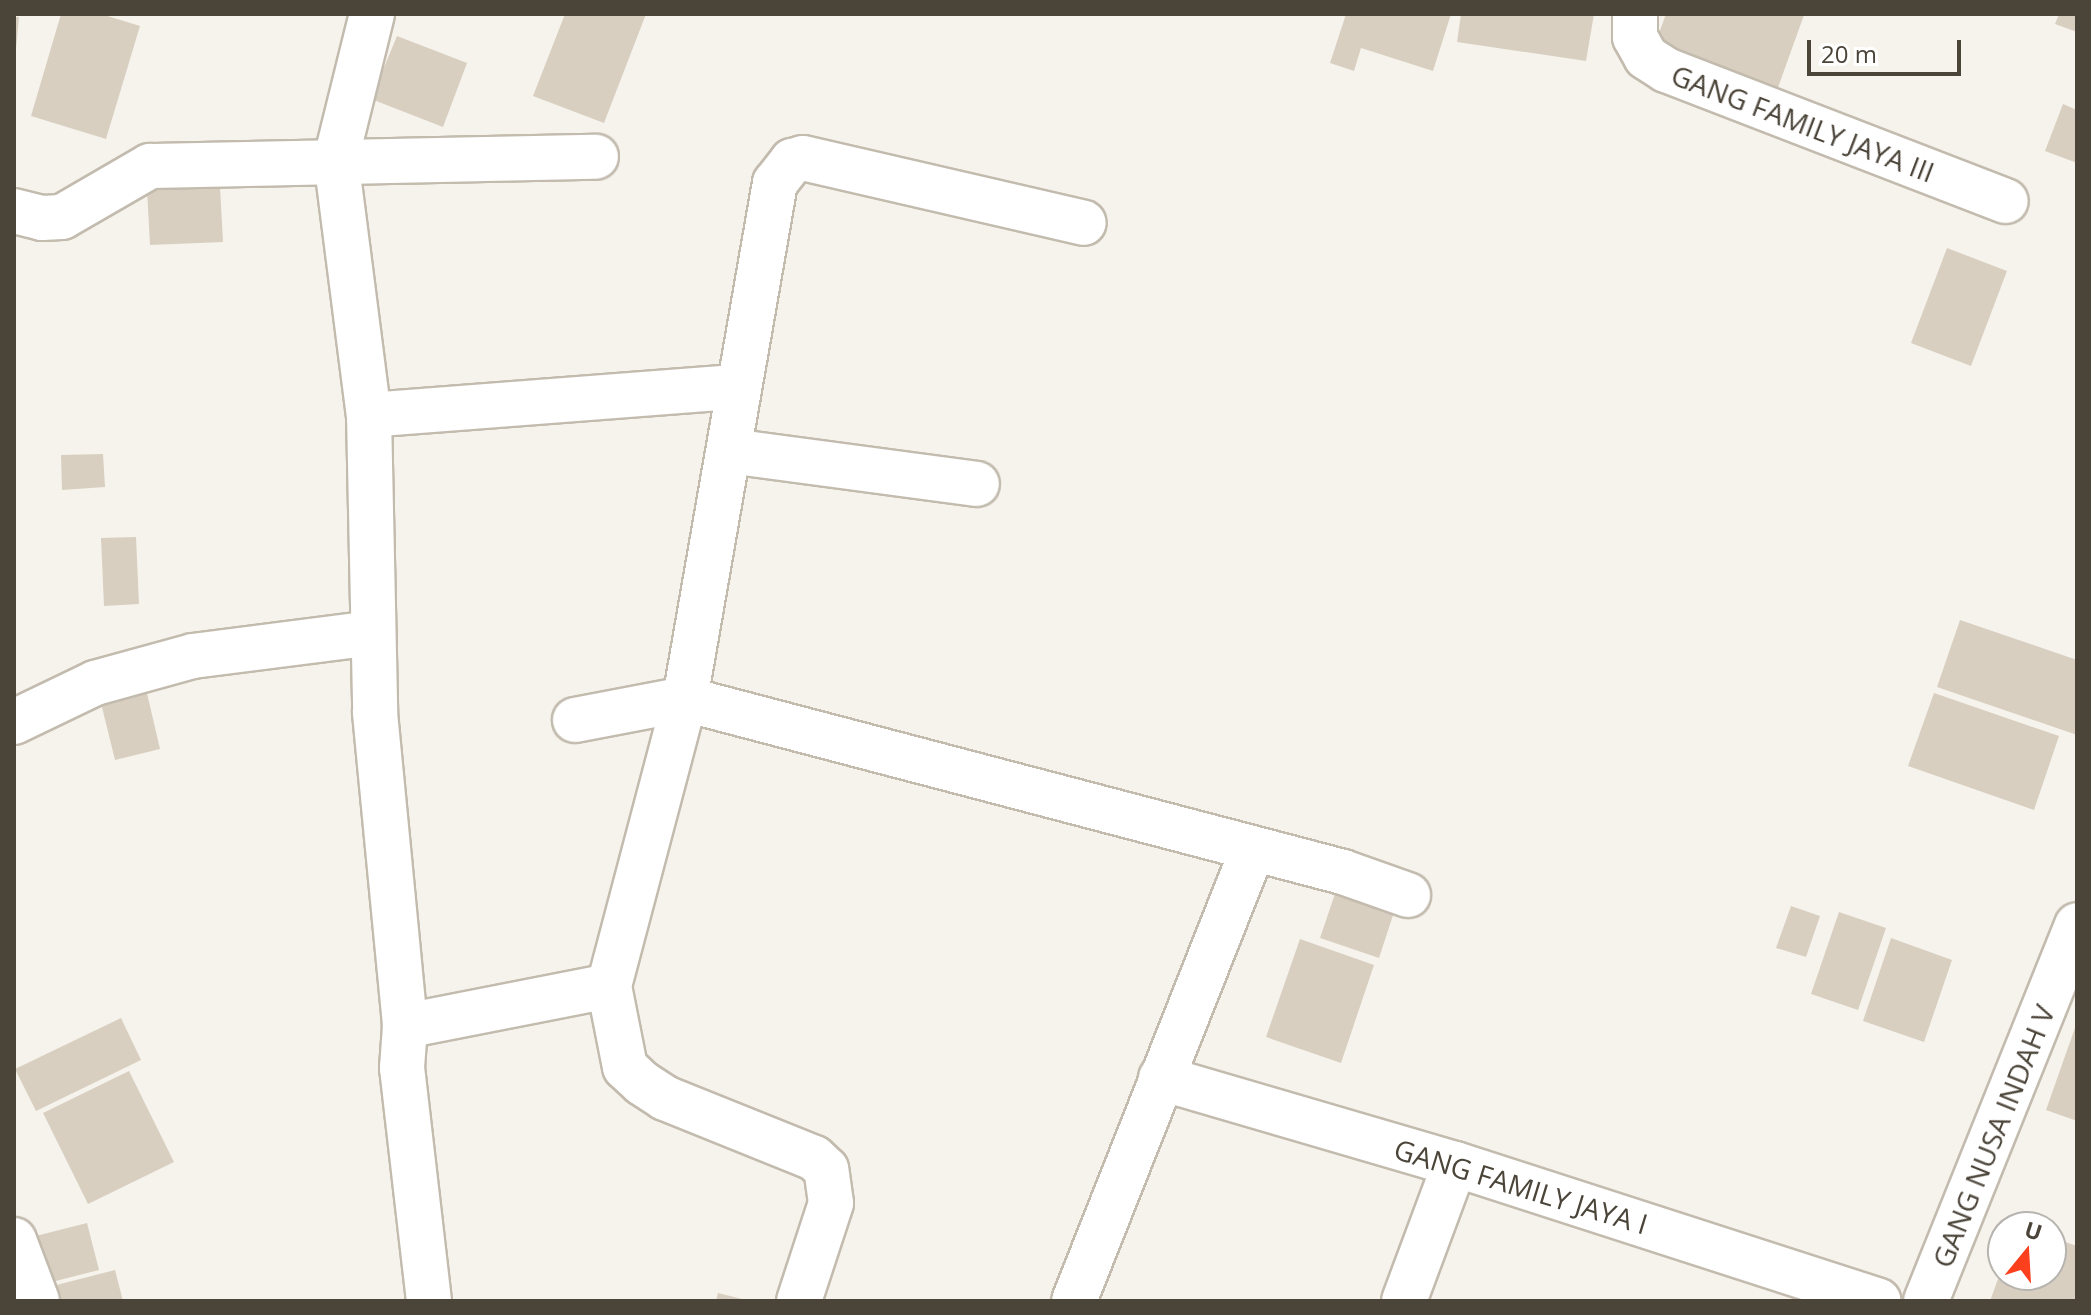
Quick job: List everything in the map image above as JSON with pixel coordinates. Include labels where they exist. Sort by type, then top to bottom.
[{"type":"street","points":[[372,14],[336,159],[369,415],[372,633],[405,1026],[402,1068],[429,1301]]},
{"type":"street","name":"GANG FAMILY JAYA III","points":[[1635,14],[1635,37],[1646,57],[1666,70],[2006,201]]},
{"type":"street","points":[[14,211],[42,218],[62,217],[150,166],[336,159],[596,157]]},
{"type":"street","points":[[799,1301],[831,1203],[826,1169],[814,1158],[665,1098],[642,1083],[625,1067],[617,1044],[609,986],[685,699],[730,451],[736,387],[775,183],[792,161],[803,158],[1084,223]]},
{"type":"street","points":[[369,415],[736,387]]},
{"type":"street","points":[[730,451],[977,484]]},
{"type":"street","points":[[14,722],[95,683],[193,656],[372,633]]},
{"type":"street","points":[[575,720],[685,699],[1252,852],[1343,872],[1408,895]]},
{"type":"street","points":[[1074,1301],[1252,852]]},
{"type":"street","name":"GANG NUSA INDAH V","points":[[1926,1301],[2067,983],[2077,925]]},
{"type":"street","points":[[405,1026],[609,986]]},
{"type":"street","name":"GANG FAMILY JAYA I","points":[[1161,1078],[1455,1164],[1878,1301]]},
{"type":"street","points":[[1404,1301],[1455,1164]]},
{"type":"street","points":[[14,1240],[37,1301]]},
{"type":"building","points":[[61,14],[101,14],[140,26],[106,139],[31,116]]},
{"type":"building","points":[[565,14],[646,14],[604,123],[533,96]]},
{"type":"building","points":[[1346,14],[1451,14],[1433,71],[1361,48],[1354,71],[1330,63]]},
{"type":"building","points":[[1461,14],[1594,14],[1586,61],[1457,42]]},
{"type":"building","points":[[1666,14],[1804,15],[1775,96],[1652,52]]},
{"type":"building","points":[[2059,14],[2077,14],[2077,32],[2055,24]]},
{"type":"building","points":[[14,17],[19,17],[16,49],[14,49]]},
{"type":"building","points":[[397,36],[467,63],[443,127],[371,99]]},
{"type":"building","points":[[2063,104],[2077,110],[2077,163],[2045,151]]},
{"type":"building","points":[[219,168],[223,242],[150,245],[146,171]]},
{"type":"building","points":[[1947,248],[2007,271],[1971,366],[1911,343]]},
{"type":"building","points":[[103,454],[105,487],[62,490],[61,455]]},
{"type":"building","points":[[136,537],[139,604],[104,606],[101,538]]},
{"type":"building","points":[[1960,620],[2077,660],[2077,735],[1937,687]]},
{"type":"building","points":[[143,676],[160,749],[115,760],[97,687]]},
{"type":"building","points":[[1934,693],[2059,736],[2034,810],[1908,766]]},
{"type":"building","points":[[1340,879],[1398,900],[1379,958],[1320,938]]},
{"type":"building","points":[[1791,906],[1820,916],[1806,957],[1776,948]]},
{"type":"building","points":[[1839,912],[1886,928],[1858,1010],[1811,994]]},
{"type":"building","points":[[1891,938],[1952,960],[1924,1042],[1863,1021]]},
{"type":"building","points":[[1300,939],[1374,965],[1341,1063],[1266,1037]]},
{"type":"building","points":[[121,1018],[141,1060],[36,1111],[15,1069]]},
{"type":"building","points":[[2077,1022],[2077,1121],[2046,1110]]},
{"type":"building","points":[[129,1071],[174,1162],[88,1204],[43,1113]]},
{"type":"building","points":[[87,1223],[99,1270],[36,1286],[24,1239]]},
{"type":"building","points":[[2067,1243],[2077,1246],[2077,1301],[1990,1301],[1994,1291],[2067,1291]]},
{"type":"building","points":[[115,1270],[123,1301],[49,1301],[45,1288]]},
{"type":"building","points":[[718,1293],[746,1300],[746,1301],[716,1301]]}]
